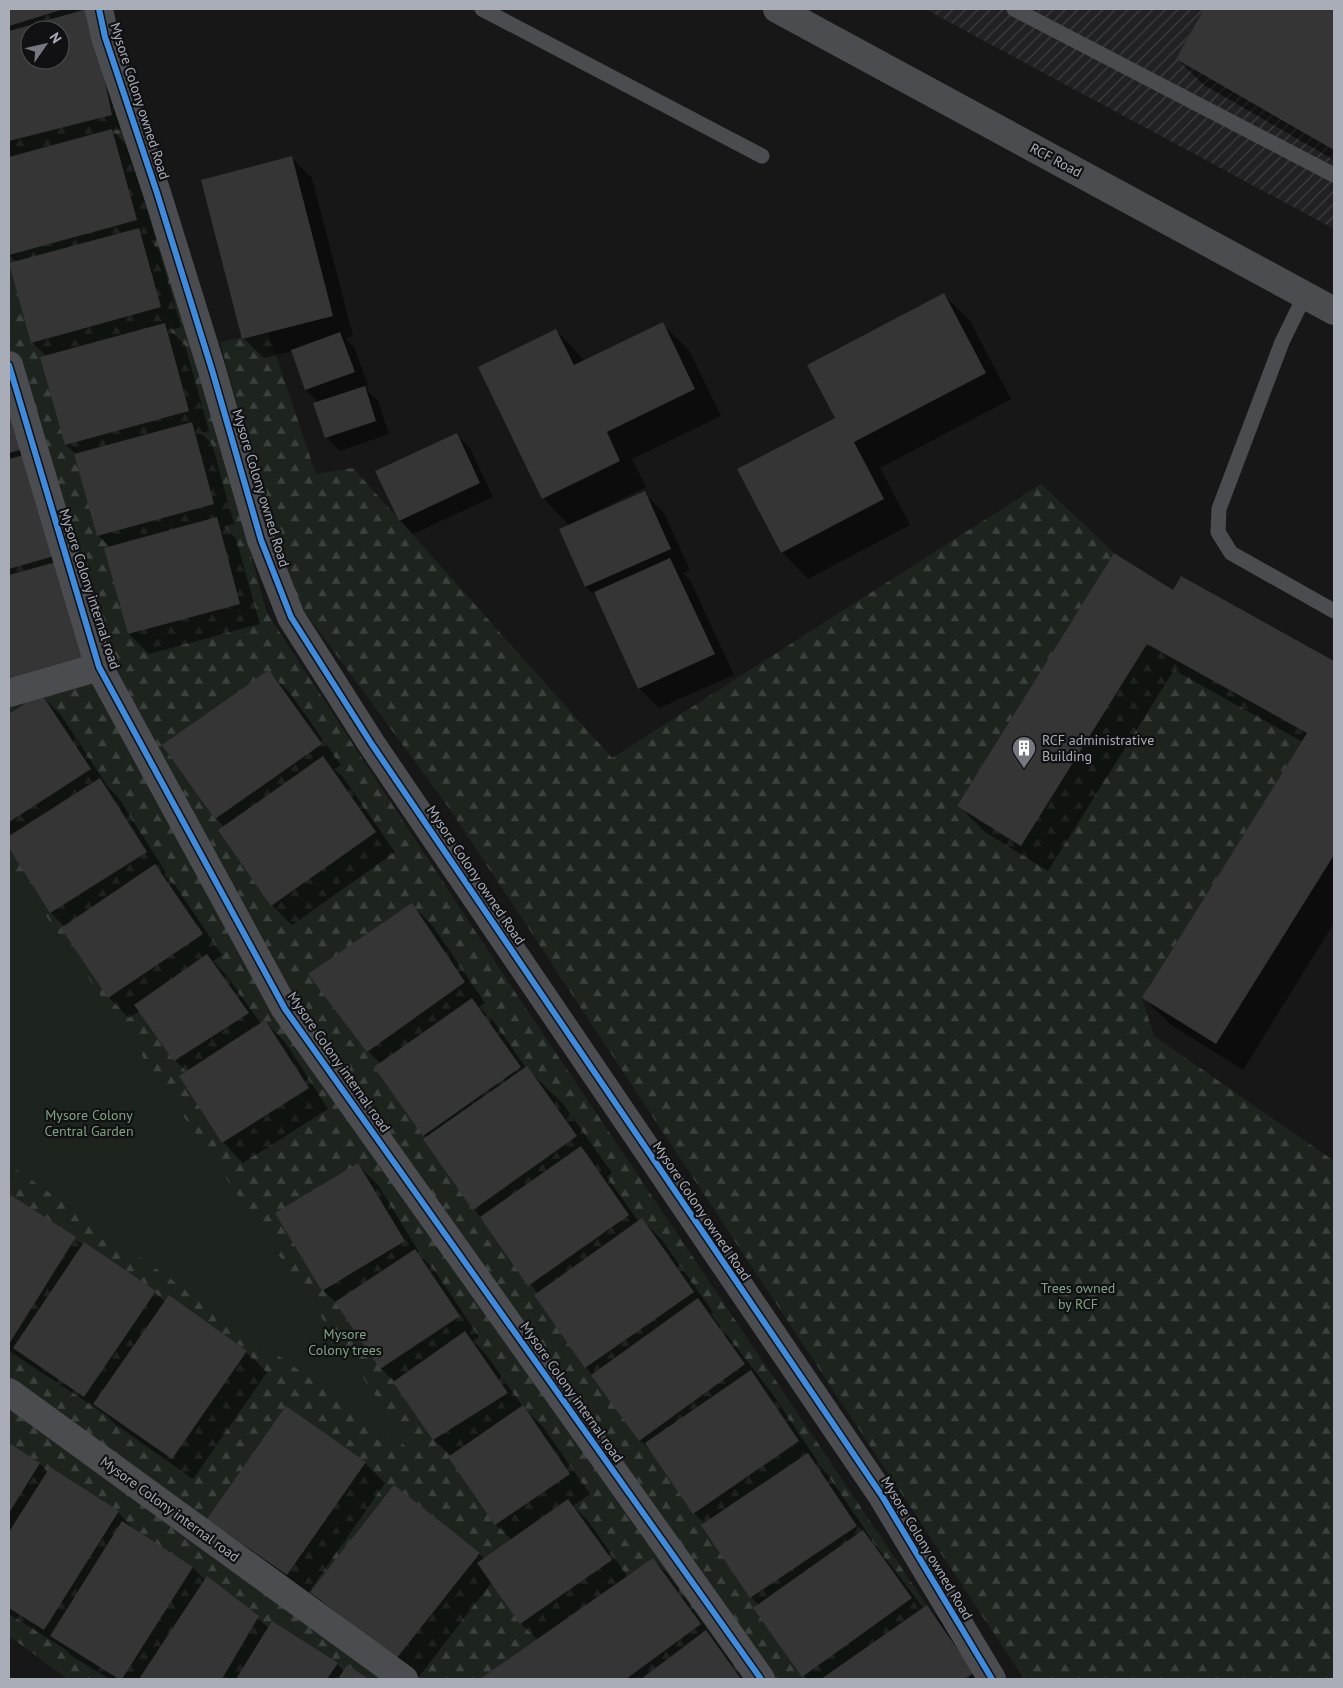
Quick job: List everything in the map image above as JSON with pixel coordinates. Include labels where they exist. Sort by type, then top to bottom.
[{"type":"street","name":"Mysore Colony owned Road","points":[[99,9],[105,37],[192,305],[261,540],[291,617],[371,743],[882,1496],[992,1679]]},
{"type":"street","name":"RCF Road","points":[[777,9],[1334,311]]},
{"type":"street","name":"Mysore Colony internal road","points":[[9,365],[99,667],[285,1009],[761,1679]]},
{"type":"street","name":"Mysore Colony internal road","points":[[9,693],[99,667]]},
{"type":"street","name":"Mysore Colony internal road","points":[[9,1392],[404,1679]]},
{"type":"lane","points":[[482,9],[762,156]]},
{"type":"lane","points":[[1014,9],[1334,175]]},
{"type":"lane","points":[[1305,295],[1282,342],[1218,509],[1218,532],[1231,553],[1334,611]]},
{"type":"shaded area","points":[[925,9],[1334,9],[1334,229]]},
{"type":"green space","name":"Mysore Colony trees","points":[[9,9],[83,9],[200,373],[267,613],[511,986],[976,1679],[68,1679],[9,1636]]},
{"type":"green space","name":"Trees owned by RCF","points":[[268,332],[316,474],[353,468],[612,758],[1041,484],[1114,553],[957,806],[1021,845],[1147,644],[1307,733],[1142,998],[1154,1036],[1334,1161],[1334,1679],[1024,1679],[449,808],[288,589],[220,342]]},
{"type":"green space","name":"Mysore Colony Central Garden","points":[[9,862],[414,1452],[9,1164]]},
{"type":"building","points":[[9,9],[64,9],[28,20],[20,20],[20,23],[9,26]]},
{"type":"building","points":[[90,9],[112,115],[9,141],[9,31],[20,28],[20,70],[70,70],[70,20],[48,20]]},
{"type":"building","points":[[1204,9],[1334,9],[1334,150],[1176,59]]},
{"type":"building","points":[[112,129],[137,220],[9,255],[9,157]]},
{"type":"building","points":[[292,156],[333,316],[242,339],[201,180]]},
{"type":"building","points":[[139,228],[161,307],[31,343],[9,263]]},
{"type":"building","points":[[944,293],[986,373],[854,442],[884,499],[781,553],[737,469],[835,418],[807,365]]},
{"type":"building","points":[[663,322],[695,389],[607,432],[620,461],[542,499],[478,367],[556,329],[574,365]]},
{"type":"building","points":[[165,323],[189,411],[65,445],[40,357]]},
{"type":"building","points":[[340,332],[355,372],[305,390],[291,350]]},
{"type":"building","points":[[365,386],[376,421],[325,438],[313,403]]},
{"type":"building","points":[[9,404],[23,449],[9,453]]},
{"type":"building","points":[[192,422],[214,504],[97,536],[74,454]]},
{"type":"building","points":[[457,433],[480,483],[399,521],[375,471]]},
{"type":"building","points":[[24,455],[54,556],[9,569],[9,459]]},
{"type":"building","points":[[645,491],[671,549],[585,587],[559,529]]},
{"type":"building","points":[[217,517],[240,604],[128,634],[104,548]]},
{"type":"building","name":"RCF administrative Building","points":[[1114,553],[1173,590],[1181,576],[1334,661],[1334,855],[1216,1044],[1142,998],[1307,733],[1147,644],[1021,846],[957,806]]},
{"type":"building","points":[[670,558],[715,654],[638,689],[594,592]]},
{"type":"building","points":[[56,562],[85,658],[9,683],[9,575]]},
{"type":"building","points":[[269,670],[322,744],[215,819],[162,745]]},
{"type":"building","points":[[41,693],[91,769],[9,822],[9,714]]},
{"type":"building","points":[[323,756],[376,832],[271,906],[218,830]]},
{"type":"building","points":[[100,778],[147,852],[50,913],[9,848],[9,836]]},
{"type":"building","points":[[155,864],[203,934],[108,998],[61,928]]},
{"type":"building","points":[[412,903],[465,982],[367,1052],[308,974]]},
{"type":"building","points":[[207,954],[249,1013],[174,1061],[134,1005]]},
{"type":"building","points":[[472,998],[521,1067],[423,1136],[374,1067]]},
{"type":"building","points":[[265,1020],[309,1088],[222,1143],[179,1076]]},
{"type":"building","points":[[527,1066],[577,1136],[473,1210],[423,1139]]},
{"type":"building","points":[[581,1146],[629,1215],[528,1286],[480,1217]]},
{"type":"building","points":[[358,1163],[405,1241],[322,1291],[275,1213]]},
{"type":"building","points":[[9,1194],[76,1237],[9,1344]]},
{"type":"building","points":[[642,1218],[694,1292],[585,1368],[534,1295]]},
{"type":"building","points":[[84,1242],[156,1291],[84,1397],[13,1348]]},
{"type":"building","points":[[415,1249],[460,1316],[380,1369],[335,1302]]},
{"type":"building","points":[[169,1295],[247,1351],[172,1459],[93,1404]]},
{"type":"building","points":[[698,1298],[745,1364],[639,1441],[591,1375]]},
{"type":"building","points":[[465,1331],[508,1393],[433,1440],[393,1382]]},
{"type":"building","points":[[751,1370],[799,1441],[693,1514],[645,1443]]},
{"type":"building","points":[[523,1405],[570,1474],[495,1525],[448,1457]]},
{"type":"building","points":[[286,1406],[366,1462],[287,1575],[207,1519]]},
{"type":"building","points":[[9,1443],[40,1463],[9,1513]]},
{"type":"building","points":[[808,1453],[857,1526],[750,1598],[701,1525]]},
{"type":"building","points":[[50,1467],[119,1511],[44,1630],[9,1608],[9,1532]]},
{"type":"building","points":[[394,1485],[480,1553],[396,1659],[310,1592]]},
{"type":"building","points":[[568,1499],[612,1560],[520,1624],[477,1563]]},
{"type":"building","points":[[122,1521],[193,1567],[122,1679],[119,1679],[50,1636]]},
{"type":"building","points":[[863,1530],[912,1598],[802,1677],[753,1608]]},
{"type":"building","points":[[653,1558],[701,1624],[626,1679],[480,1679]]},
{"type":"building","points":[[207,1576],[259,1616],[222,1679],[139,1679]]},
{"type":"building","points":[[927,1605],[974,1673],[964,1679],[821,1679]]},
{"type":"building","points":[[272,1621],[338,1663],[327,1679],[236,1679]]},
{"type":"building","points":[[706,1630],[741,1679],[641,1679]]},
{"type":"building","points":[[347,1665],[369,1679],[338,1679]]},
{"type":"cycle path","points":[[99,9],[105,37],[157,193],[212,370],[261,540],[291,617],[371,743],[882,1496],[992,1679]]},
{"type":"cycle path","points":[[9,365],[99,667],[285,1009],[761,1679]]},
{"type":"place","name":"RCF administrative Building","points":[[1024,769]]}]
